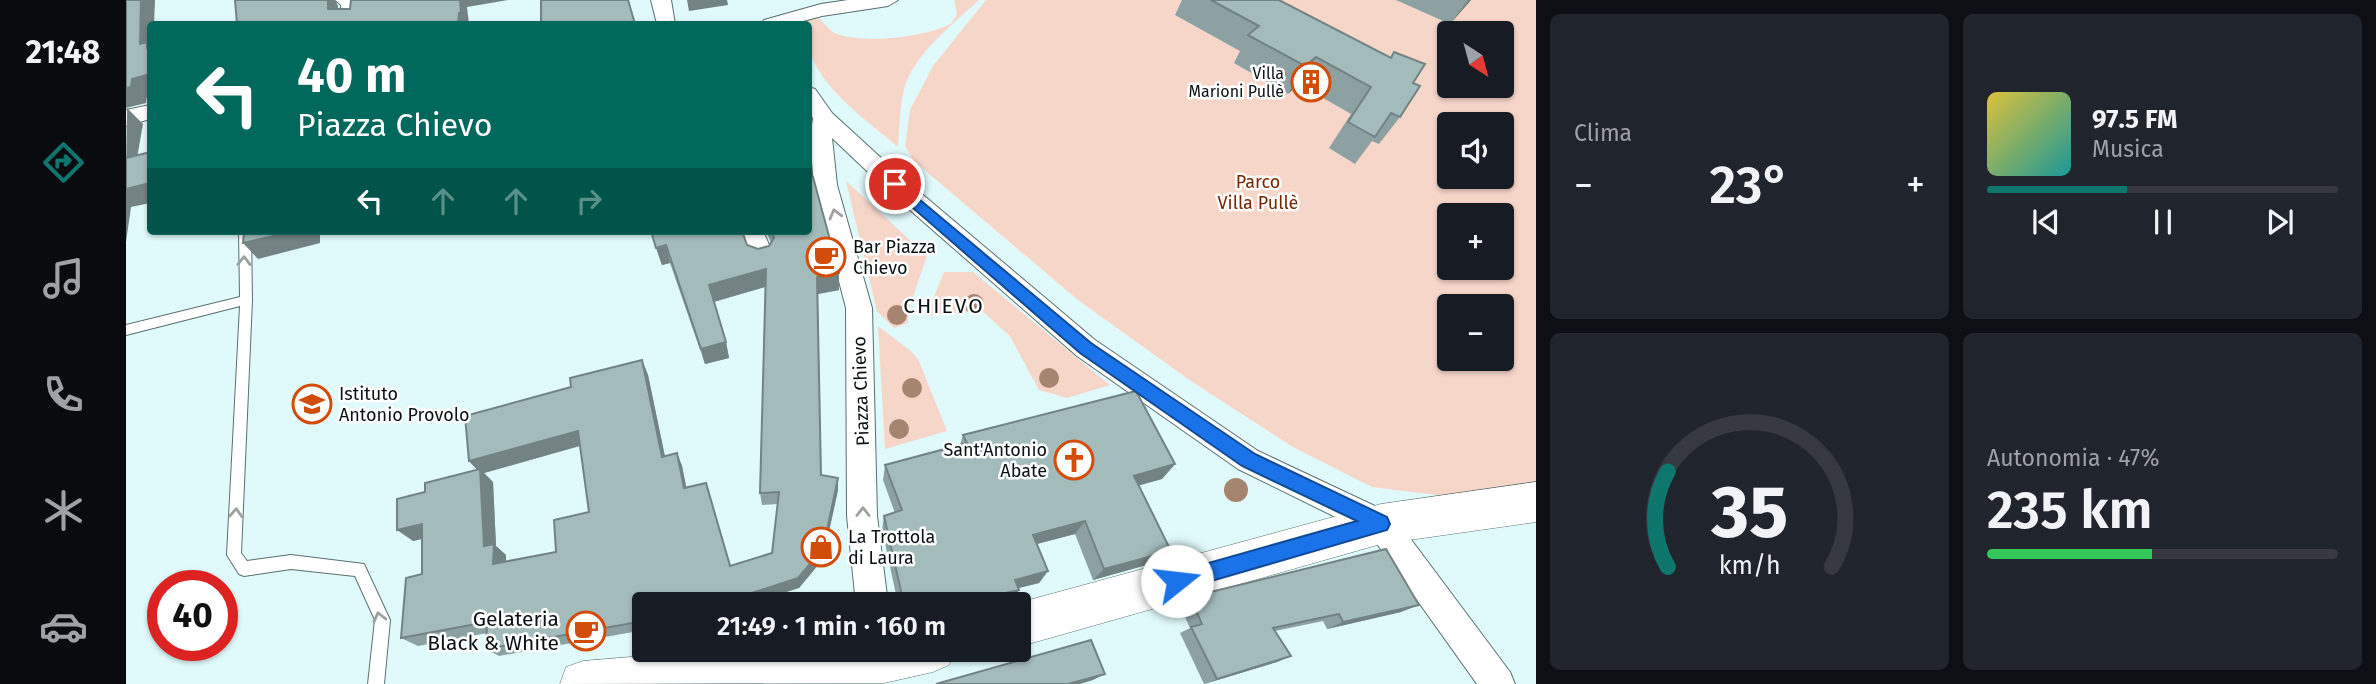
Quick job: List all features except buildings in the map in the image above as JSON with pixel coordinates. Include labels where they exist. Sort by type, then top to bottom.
[{"type":"street","points":[[345,0],[351,0],[349,21]]},
{"type":"street","points":[[661,0],[665,21]]},
{"type":"street","points":[[782,21],[821,10],[888,0]]},
{"type":"street","points":[[812,100],[824,118],[895,184],[1086,348],[1248,460],[1381,524],[1498,684]]},
{"type":"street","points":[[126,118],[147,113]]},
{"type":"street","name":"Piazza Chievo","points":[[824,118],[820,135],[817,183],[858,302],[863,446],[863,559],[870,592]]},
{"type":"street","points":[[753,235],[761,254]]},
{"type":"street","points":[[1031,621],[1381,524],[1536,502]]},
{"type":"street","points":[[583,684],[885,665]]},
{"type":"lane","points":[[245,235],[246,300],[234,555],[244,569],[290,562],[359,569],[383,620],[376,684]]},
{"type":"lane","points":[[126,330],[246,300]]},
{"type":"green space","points":[[954,0],[979,0],[933,42],[911,72],[902,98],[898,147],[832,89],[813,61],[812,21],[802,21],[819,18],[833,32],[847,37],[877,39],[910,36],[939,29],[951,24],[957,14]]},
{"type":"green space","name":"Parco Villa Pullè","points":[[986,0],[1536,0],[1536,488],[1460,498],[1372,487],[1293,447],[1191,381],[1078,300],[914,161],[905,146],[910,110],[933,66]]},
{"type":"green space","points":[[846,181],[927,256],[909,308],[908,323],[894,328],[877,311]]},
{"type":"green space","points":[[944,272],[973,272],[1110,385],[1067,398],[1039,390],[1010,336],[981,310],[926,316]]},
{"type":"green space","points":[[878,326],[912,352],[919,361],[947,431],[885,449]]},
{"type":"place","name":"Villa Marioni Pullè","points":[[1311,82]]},
{"type":"place","name":"Bar Piazza Chievo","points":[[826,257]]},
{"type":"place","name":"Istituto Antonio Provolo","points":[[312,404]]},
{"type":"place","name":"Sant'Antonio Abate","points":[[1074,460]]},
{"type":"place","name":"La Trottola di Laura","points":[[821,547]]},
{"type":"place","name":"Gelateria Black & White","points":[[586,631]]},
{"type":"district","name":"CHIEVO","points":[[944,306]]},
{"type":"route","points":[[895,184],[1086,348],[1248,460],[1381,524],[1177,581]]}]
